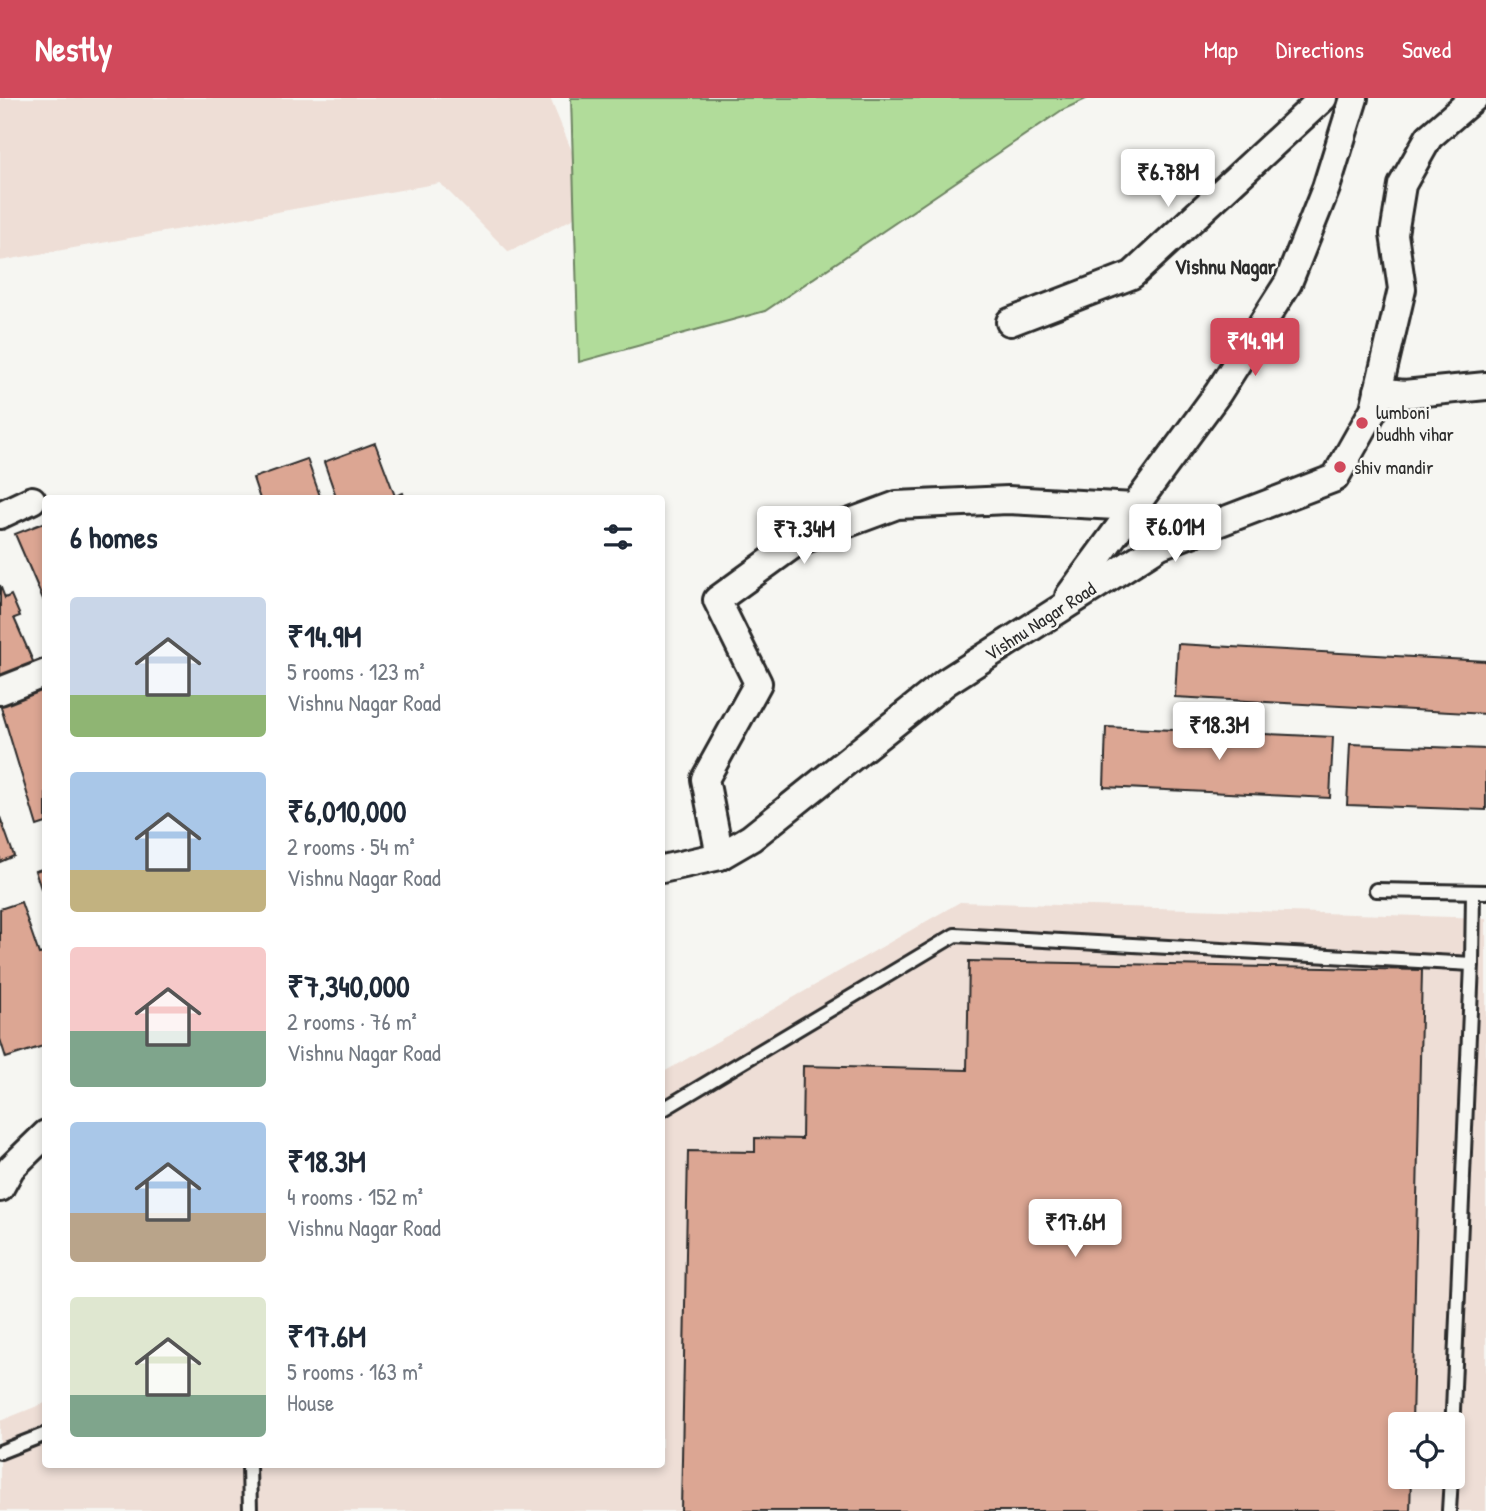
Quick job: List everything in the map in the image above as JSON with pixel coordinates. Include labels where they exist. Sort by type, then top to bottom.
[{"type":"street","points":[[1010,321],[1132,275],[1323,98]]},
{"type":"street","points":[[1059,609],[1218,393],[1288,282],[1326,188],[1354,98]]},
{"type":"street","name":"Vishnu Nagar Road","points":[[665,868],[720,856],[751,838],[946,682],[1160,545],[1335,478],[1374,409],[1402,289],[1394,234],[1402,185],[1429,137],[1474,98]]},
{"type":"street","points":[[1378,391],[1404,394],[1486,386]]},
{"type":"street","points":[[0,515],[32,500]]},
{"type":"street","points":[[720,856],[705,779],[758,682],[717,600],[797,542],[897,505],[1008,500],[1134,507]]},
{"type":"street","points":[[0,691],[42,675]]},
{"type":"street","points":[[0,1188],[11,1168],[42,1139]]},
{"type":"lane","points":[[1376,890],[1479,892],[1472,964],[1453,1412]]},
{"type":"lane","points":[[665,1108],[955,935],[1472,964]]},
{"type":"lane","points":[[0,1452],[42,1436]]},
{"type":"lane","points":[[249,1468],[250,1511]]},
{"type":"lane","points":[[1449,1511],[1450,1489]]},
{"type":"shaded area","points":[[0,98],[550,98],[595,207],[509,252],[440,183],[0,261]]},
{"type":"shaded area","points":[[960,902],[1486,918],[1486,1511],[0,1511],[0,1421],[42,1404],[42,1468],[665,1468],[665,1071]]},
{"type":"green space","points":[[571,98],[1088,98],[1062,110],[765,311],[579,362]]},
{"type":"building","points":[[375,443],[395,495],[336,495],[324,462]]},
{"type":"building","points":[[307,459],[320,495],[259,495],[253,478]]},
{"type":"building","points":[[42,524],[42,597],[15,534]]},
{"type":"building","points":[[0,585],[5,598],[11,595],[20,616],[14,618],[35,666],[0,680]]},
{"type":"building","points":[[1178,644],[1486,661],[1486,714],[1175,697]]},
{"type":"building","points":[[42,685],[42,824],[37,826],[0,704]]},
{"type":"building","points":[[1106,727],[1333,737],[1330,798],[1104,787]]},
{"type":"building","points":[[1350,744],[1486,749],[1486,810],[1347,805]]},
{"type":"building","points":[[0,817],[14,856],[0,862]]},
{"type":"building","points":[[42,869],[42,891],[35,871]]},
{"type":"building","points":[[21,902],[39,954],[42,953],[42,1046],[6,1058],[0,1039],[0,909]]},
{"type":"building","points":[[969,961],[1422,970],[1412,1412],[1388,1412],[1388,1489],[1411,1489],[1410,1511],[681,1511],[688,1151],[755,1152],[755,1138],[802,1139],[803,1066],[967,1070]]},
{"type":"place","name":"lumboni budhh vihar","points":[[1362,423]]},
{"type":"place","name":"shiv mandir","points":[[1340,467]]},
{"type":"district","name":"Vishnu Nagar","points":[[1225,267]]}]
